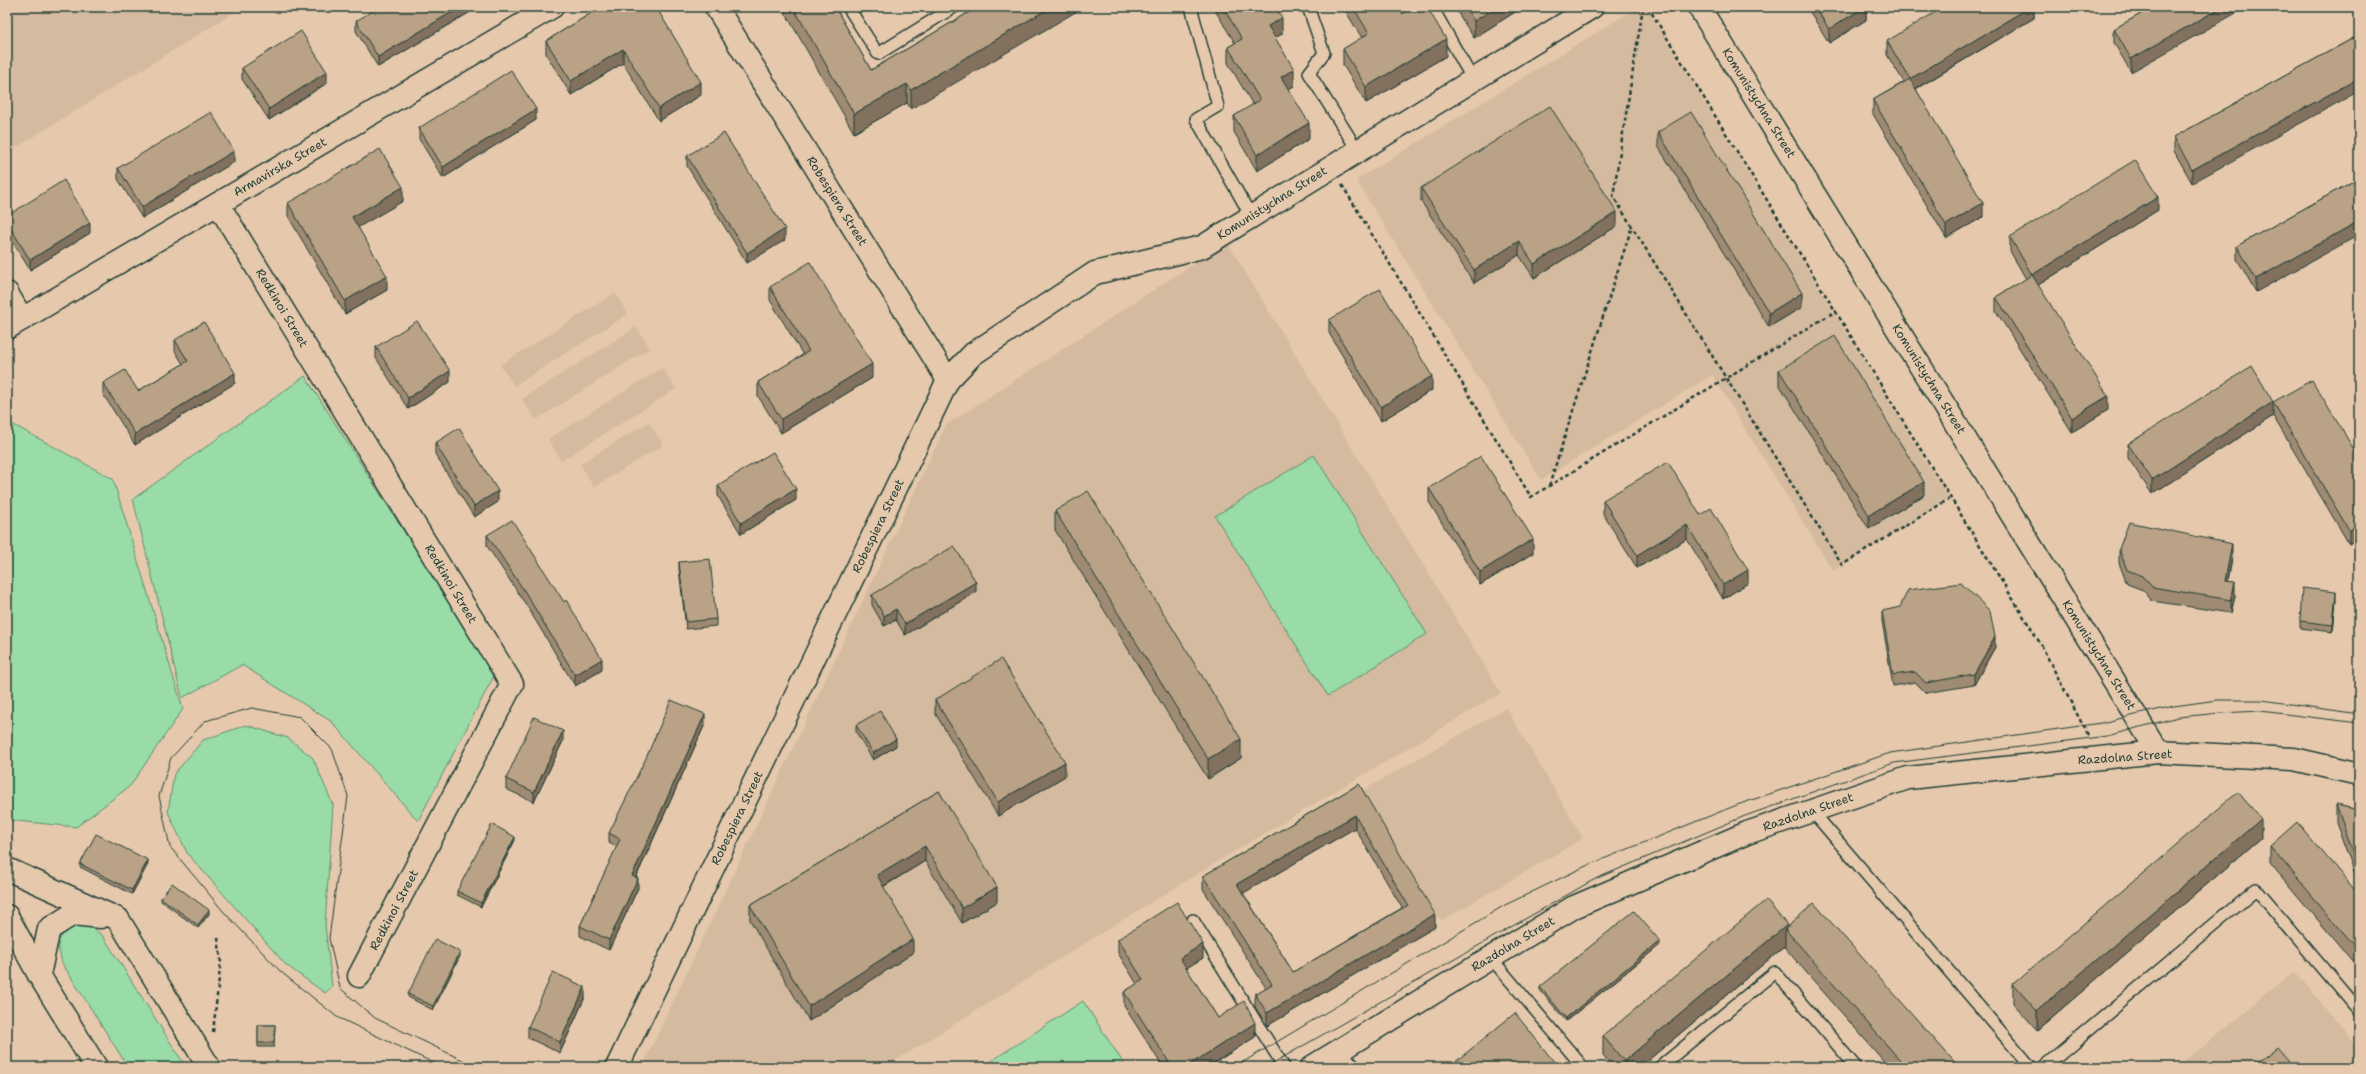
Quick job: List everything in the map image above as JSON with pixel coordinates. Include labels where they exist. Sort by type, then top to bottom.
[{"type":"street","name":"Armavirska Street","points":[[14,323],[552,7]]},
{"type":"street","name":"Robespiera Street","points":[[617,1067],[948,380],[716,7]]},
{"type":"street","name":"Komunistychna Street","points":[[948,380],[973,354],[1095,273],[1202,247],[1592,7]]},
{"type":"street","name":"Komunistychna Street","points":[[1699,7],[2158,752]]},
{"type":"street","name":"Redkinoi Street","points":[[218,204],[512,684],[359,976]]},
{"type":"street","points":[[7,293],[14,323]]},
{"type":"street","name":"Razdolna Street","points":[[1312,1067],[1574,907],[1748,833],[1908,778],[2158,752],[2294,759],[2359,774]]},
{"type":"street","points":[[7,869],[118,919],[209,1067]]},
{"type":"street","points":[[38,975],[49,929],[73,914],[118,919]]},
{"type":"street","points":[[7,916],[38,975],[96,1067]]},
{"type":"lane","points":[[848,7],[878,54],[954,7]]},
{"type":"lane","points":[[1191,7],[1218,106],[1196,119],[1251,216]]},
{"type":"lane","points":[[1308,7],[1324,53],[1309,73],[1358,151]]},
{"type":"lane","points":[[1432,7],[1473,80]]},
{"type":"lane","points":[[1812,811],[2031,1067]]},
{"type":"lane","points":[[2044,1067],[2256,889],[2359,1011]]},
{"type":"lane","points":[[1193,920],[1284,1067]]},
{"type":"lane","points":[[1491,958],[1583,1067]]},
{"type":"lane","points":[[1660,1067],[1775,972],[1856,1067]]},
{"type":"lane","points":[[1340,1050],[1355,1067]]},
{"type":"path","points":[[1643,7],[1613,196],[1842,565],[1949,499]]},
{"type":"path","points":[[1648,7],[2040,643],[2100,758]]},
{"type":"path","points":[[1332,167],[1531,497],[1836,311]]},
{"type":"path","points":[[1548,487],[1632,226]]},
{"type":"path","points":[[213,1037],[221,960],[218,938]]},
{"type":"shaded area","points":[[13,7],[243,7],[7,153],[7,11]]},
{"type":"shaded area","points":[[1638,7],[1646,7],[1949,499],[1833,571],[1712,375],[1541,480],[1356,180]]},
{"type":"shaded area","points":[[1227,242],[1501,693],[1215,863],[885,1067],[642,1067],[946,425]]},
{"type":"shaded area","points":[[615,293],[628,314],[514,386],[500,365]]},
{"type":"shaded area","points":[[636,327],[650,348],[536,420],[522,399]]},
{"type":"shaded area","points":[[662,368],[676,389],[561,461],[548,439]]},
{"type":"shaded area","points":[[649,422],[663,445],[594,487],[580,464]]},
{"type":"shaded area","points":[[1506,708],[1583,838],[1441,921],[1362,791]]},
{"type":"shaded area","points":[[2295,971],[2359,1050],[2359,1067],[2177,1067]]},
{"type":"green space","points":[[305,376],[495,674],[418,821],[332,722],[242,665],[182,698],[133,499]]},
{"type":"green space","points":[[12,424],[113,479],[183,709],[130,786],[76,827],[7,820],[7,428]]},
{"type":"green space","points":[[1314,455],[1427,634],[1328,696],[1215,516]]},
{"type":"green space","points":[[246,725],[288,738],[313,758],[333,805],[325,925],[332,987],[325,993],[286,965],[187,853],[168,812],[174,774],[203,740]]},
{"type":"green space","points":[[90,926],[103,936],[186,1067],[128,1067],[62,963],[57,942],[69,927]]},
{"type":"green space","points":[[1083,1001],[1126,1067],[982,1067]]},
{"type":"building","points":[[379,7],[460,7],[378,57],[356,21]]},
{"type":"building","points":[[601,7],[656,7],[701,82],[659,108],[623,49],[571,81],[546,41]]},
{"type":"building","points":[[793,7],[835,7],[871,70],[978,7],[1051,7],[911,90],[907,84],[854,114]]},
{"type":"building","points":[[1223,7],[1276,7],[1282,18],[1268,26],[1294,69],[1281,77],[1309,123],[1257,155],[1234,116],[1260,100],[1228,47],[1242,39]]},
{"type":"building","points":[[1353,7],[1398,7],[1402,14],[1414,7],[1427,7],[1446,39],[1366,87],[1343,49],[1369,33]]},
{"type":"building","points":[[1465,7],[1496,7],[1474,21]]},
{"type":"building","points":[[1815,7],[1865,7],[1829,29]]},
{"type":"building","points":[[1944,7],[2030,7],[1910,79],[1887,41]]},
{"type":"building","points":[[2153,7],[2222,7],[2131,59],[2114,29]]},
{"type":"building","points":[[301,31],[327,72],[269,109],[242,68]]},
{"type":"building","points":[[2359,35],[2359,78],[2192,170],[2174,137]]},
{"type":"building","points":[[511,70],[536,109],[443,167],[419,128]]},
{"type":"building","points":[[1910,79],[1983,203],[1946,225],[1873,100]]},
{"type":"building","points":[[1550,106],[1617,212],[1534,264],[1519,241],[1474,270],[1421,188]]},
{"type":"building","points":[[211,112],[234,151],[142,207],[118,168]]},
{"type":"building","points":[[1691,112],[1802,293],[1769,313],[1658,132]]},
{"type":"building","points":[[724,133],[785,229],[747,253],[687,156]]},
{"type":"building","points":[[380,149],[403,187],[352,217],[387,276],[345,301],[288,203]]},
{"type":"building","points":[[2135,160],[2158,197],[2032,275],[2010,237]]},
{"type":"building","points":[[2359,178],[2359,221],[2256,279],[2237,246]]},
{"type":"building","points":[[64,180],[90,223],[30,260],[7,222],[7,216]]},
{"type":"building","points":[[810,262],[872,364],[781,419],[758,382],[809,351],[770,287]]},
{"type":"building","points":[[2032,275],[2108,396],[2072,418],[1996,297]]},
{"type":"building","points":[[1380,289],[1432,376],[1381,407],[1329,320]]},
{"type":"building","points":[[417,321],[450,371],[408,398],[376,347]]},
{"type":"building","points":[[204,322],[235,373],[135,434],[103,383],[125,370],[138,391],[188,361],[175,340]]},
{"type":"building","points":[[1835,336],[1924,482],[1869,515],[1779,370]]},
{"type":"building","points":[[2252,366],[2273,402],[2152,480],[2128,444]]},
{"type":"building","points":[[2312,380],[2359,458],[2359,525],[2349,530],[2273,402]]},
{"type":"building","points":[[459,428],[498,491],[474,506],[435,443]]},
{"type":"building","points":[[773,452],[796,489],[741,523],[718,485]]},
{"type":"building","points":[[1481,456],[1533,539],[1480,572],[1429,488]]},
{"type":"building","points":[[1668,462],[1700,515],[1711,508],[1748,570],[1723,585],[1687,525],[1637,555],[1603,500]]},
{"type":"building","points":[[1088,491],[1241,739],[1208,759],[1055,511]]},
{"type":"building","points":[[512,520],[564,602],[566,600],[602,659],[575,675],[525,592],[487,535]]},
{"type":"building","points":[[2129,522],[2232,544],[2225,581],[2235,582],[2231,600],[2152,587],[2143,576],[2127,570],[2119,549]]},
{"type":"building","points":[[954,546],[976,582],[905,624],[896,609],[884,616],[872,595]]},
{"type":"building","points":[[710,559],[716,619],[686,622],[679,562]]},
{"type":"building","points":[[1961,583],[1990,611],[1995,637],[1974,674],[1926,683],[1915,672],[1893,675],[1882,611],[1900,607],[1908,590]]},
{"type":"building","points":[[2302,588],[2336,592],[2333,625],[2300,621]]},
{"type":"building","points":[[1001,659],[1065,762],[998,802],[935,700]]},
{"type":"building","points":[[671,700],[705,714],[632,876],[638,878],[609,940],[580,926],[620,839],[609,833],[646,758]]},
{"type":"building","points":[[880,711],[896,739],[873,753],[856,725]]},
{"type":"building","points":[[534,717],[563,731],[534,792],[506,779]]},
{"type":"building","points":[[1359,784],[1435,914],[1267,1013],[1255,994],[1272,984],[1203,876]],"holes":[[[1355,815],[1408,905],[1293,972],[1237,884]]]},
{"type":"building","points":[[939,791],[997,887],[962,908],[925,846],[877,875],[913,939],[809,1006],[750,905]]},
{"type":"building","points":[[2238,792],[2261,819],[2037,1011],[2013,984]]},
{"type":"building","points":[[2336,805],[2359,810],[2359,868]]},
{"type":"building","points":[[2297,822],[2359,895],[2359,951],[2270,846]]},
{"type":"building","points":[[492,824],[515,837],[481,903],[457,891]]},
{"type":"building","points":[[96,834],[148,860],[132,890],[80,864]]},
{"type":"building","points":[[172,883],[209,910],[198,925],[161,898]]},
{"type":"building","points":[[1766,900],[1787,925],[1624,1061],[1603,1036]]},
{"type":"building","points":[[1177,902],[1203,944],[1180,958],[1218,1018],[1244,1001],[1255,1023],[1186,1067],[1172,1067],[1124,992],[1143,980],[1118,939]]},
{"type":"building","points":[[1814,903],[1959,1067],[1906,1067],[1785,929]]},
{"type":"building","points":[[1634,911],[1660,941],[1566,1018],[1540,987]]},
{"type":"building","points":[[435,939],[460,952],[433,1006],[408,994]]},
{"type":"building","points":[[553,972],[585,987],[560,1042],[528,1027]]},
{"type":"building","points":[[1515,1013],[1555,1063],[1550,1067],[1449,1067]]},
{"type":"building","points":[[258,1025],[275,1025],[274,1043],[258,1043]]},
{"type":"building","points":[[2277,1047],[2294,1067],[2252,1067]]},
{"type":"tram line","points":[[1235,1067],[1505,905],[1586,866],[1737,805],[1890,753],[2101,723],[2174,706],[2217,700],[2262,700],[2359,714]]},
{"type":"tram line","points":[[442,1067],[337,1017],[281,972],[223,911],[170,847],[159,796],[171,758],[205,721],[252,708],[300,717],[332,749],[348,796],[329,938],[340,988],[375,1018],[477,1067]]},
{"type":"tram line","points":[[1266,1067],[1595,879],[1745,816],[1894,763],[2107,736],[2178,717],[2221,713],[2260,711],[2359,723]]}]
